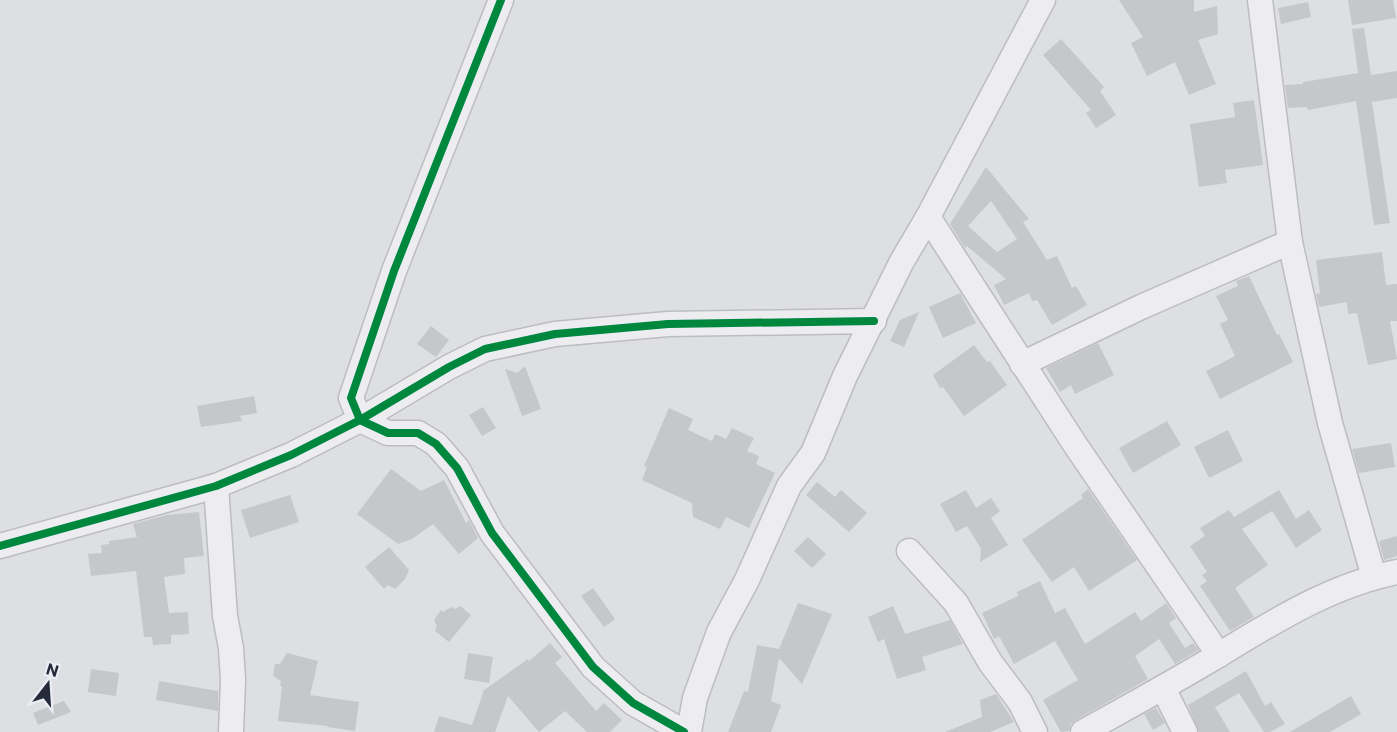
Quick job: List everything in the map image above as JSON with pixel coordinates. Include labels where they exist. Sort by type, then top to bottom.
[{"type":"street","points":[[501,0],[390,281],[351,398],[360,420],[388,433],[418,433],[436,444],[457,468],[492,533],[593,667],[633,703],[684,732]]},
{"type":"street","points":[[689,732],[695,698],[718,632],[747,580],[789,486],[813,453],[845,376],[901,263],[928,218],[1043,0]]},
{"type":"street","points":[[1083,732],[1163,688],[1270,623],[1318,598],[1386,575],[1330,423],[1290,242],[1260,0]]},
{"type":"street","points":[[928,218],[1076,447],[1219,655]]},
{"type":"street","points":[[1022,364],[1141,307],[1290,242]]},
{"type":"street","points":[[0,546],[216,486],[291,455],[360,420],[449,367],[485,350],[555,334],[668,324],[874,321]]},
{"type":"street","points":[[216,486],[225,616],[231,648],[233,680],[231,732]]},
{"type":"street","points":[[909,551],[956,603],[990,662],[1020,702],[1035,732]]},
{"type":"street","points":[[1163,688],[1185,732]]},
{"type":"building","points":[[1119,0],[1194,0],[1194,12],[1217,6],[1218,34],[1198,40],[1216,84],[1189,95],[1175,62],[1147,76],[1131,43],[1143,37]]},
{"type":"building","points":[[1348,0],[1393,0],[1396,18],[1352,25]]},
{"type":"building","points":[[1308,2],[1311,17],[1281,24],[1278,8]]},
{"type":"building","points":[[1364,28],[1371,75],[1397,71],[1397,98],[1372,102],[1390,223],[1374,225],[1356,101],[1308,110],[1307,107],[1288,108],[1285,85],[1303,84],[1303,82],[1358,73],[1352,29]]},
{"type":"building","points":[[1061,39],[1104,87],[1100,91],[1116,115],[1096,128],[1086,113],[1091,110],[1043,55]]},
{"type":"building","points":[[1254,100],[1263,165],[1225,170],[1227,183],[1199,187],[1190,124],[1235,117],[1233,103]]},
{"type":"building","points":[[986,167],[1029,219],[1023,222],[1047,260],[1057,256],[1072,288],[1076,286],[1087,305],[1052,325],[1037,300],[1032,301],[1029,293],[1004,305],[994,285],[1006,279],[967,246],[965,248],[950,224]],"holes":[[[991,201],[1017,239],[997,252],[968,226]]]},
{"type":"building","points":[[1382,252],[1386,285],[1397,284],[1397,321],[1390,321],[1397,359],[1368,365],[1357,313],[1348,314],[1347,302],[1319,307],[1316,294],[1320,293],[1316,260]]},
{"type":"building","points":[[1249,276],[1277,335],[1279,334],[1293,362],[1220,399],[1206,371],[1235,356],[1220,324],[1228,320],[1216,296],[1238,286],[1236,281]]},
{"type":"building","points":[[960,293],[976,323],[943,338],[929,307]]},
{"type":"building","points":[[919,312],[904,347],[890,341],[900,320]]},
{"type":"building","points":[[431,326],[449,340],[436,357],[417,344]]},
{"type":"building","points":[[1098,343],[1114,375],[1075,394],[1071,385],[1060,392],[1046,368]]},
{"type":"building","points":[[974,345],[987,362],[990,361],[1007,385],[964,416],[943,387],[940,388],[933,375]]},
{"type":"building","points":[[525,366],[541,409],[522,416],[505,369],[517,373]]},
{"type":"building","points":[[254,396],[257,413],[240,416],[242,421],[201,427],[197,406]]},
{"type":"building","points":[[483,407],[496,428],[482,436],[469,415]]},
{"type":"building","points":[[669,408],[693,419],[688,430],[712,441],[715,434],[726,439],[732,428],[754,438],[747,451],[759,456],[756,464],[775,473],[749,528],[726,517],[720,529],[693,517],[692,503],[642,480],[647,467],[644,466]]},
{"type":"building","points":[[1167,421],[1181,445],[1133,473],[1119,448]]},
{"type":"building","points":[[1228,430],[1243,461],[1209,478],[1194,447]]},
{"type":"building","points":[[1391,443],[1395,467],[1359,473],[1352,449]]},
{"type":"building","points":[[391,469],[421,491],[444,480],[466,523],[469,520],[478,538],[459,554],[433,524],[412,539],[398,544],[357,514]]},
{"type":"building","points":[[817,482],[835,497],[841,490],[867,513],[849,532],[806,495]]},
{"type":"building","points":[[1088,489],[1137,560],[1089,591],[1074,567],[1052,582],[1022,540],[1083,498],[1081,495]]},
{"type":"building","points":[[966,490],[976,508],[991,498],[1000,511],[991,518],[1008,545],[980,562],[981,549],[967,526],[956,532],[940,504]]},
{"type":"building","points":[[1279,490],[1296,519],[1309,510],[1322,530],[1296,548],[1272,511],[1242,529],[1268,565],[1235,588],[1254,617],[1230,631],[1200,586],[1207,581],[1202,575],[1207,572],[1190,546],[1205,536],[1200,528],[1229,510],[1234,517]]},
{"type":"building","points":[[290,495],[299,522],[250,538],[241,510]]},
{"type":"building","points":[[199,512],[204,556],[184,558],[185,574],[164,577],[169,613],[188,612],[189,634],[171,635],[171,644],[153,645],[152,637],[144,637],[136,571],[91,576],[88,554],[102,553],[101,545],[109,544],[109,541],[137,537],[133,524],[166,515]]},
{"type":"building","points":[[1397,536],[1397,556],[1384,560],[1379,541]]},
{"type":"building","points":[[808,537],[826,554],[812,568],[794,551]]},
{"type":"building","points":[[389,547],[409,570],[405,579],[395,589],[388,585],[384,589],[365,567]]},
{"type":"building","points":[[1040,581],[1055,613],[1065,608],[1085,644],[1135,612],[1141,621],[1166,603],[1176,618],[1169,623],[1185,648],[1193,643],[1199,650],[1175,664],[1159,639],[1135,656],[1148,679],[1076,720],[1071,724],[1069,731],[1061,732],[1043,700],[1078,680],[1055,641],[1014,664],[999,636],[994,639],[982,613],[1018,596],[1017,592]]},
{"type":"building","points":[[593,588],[615,619],[604,627],[581,596]]},
{"type":"building","points":[[798,603],[832,614],[802,684],[779,658],[771,701],[781,705],[771,732],[728,732],[744,691],[748,692],[757,645],[779,649]]},
{"type":"building","points":[[460,606],[471,615],[449,642],[435,631],[437,626],[434,620],[441,610],[443,612],[451,607],[455,609]]},
{"type":"building","points":[[893,606],[905,634],[950,620],[963,644],[922,657],[926,670],[897,679],[884,639],[878,642],[868,617]]},
{"type":"building","points":[[550,643],[562,657],[555,663],[596,711],[604,703],[622,720],[610,732],[587,732],[565,711],[539,732],[508,696],[495,732],[434,732],[439,716],[472,725],[484,690],[528,659],[529,661]]},
{"type":"building","points":[[287,653],[318,661],[310,695],[359,702],[355,731],[278,721],[282,686],[280,686],[281,681],[273,676],[275,664],[280,664]]},
{"type":"building","points":[[468,653],[493,657],[489,683],[464,679]]},
{"type":"building","points":[[91,669],[119,673],[116,696],[88,692]]},
{"type":"building","points":[[1246,671],[1265,706],[1271,702],[1285,724],[1270,732],[1264,732],[1239,693],[1215,707],[1230,732],[1199,732],[1188,705]]},
{"type":"building","points":[[159,681],[218,691],[218,711],[156,700]]},
{"type":"building","points":[[996,694],[1014,722],[990,732],[945,732],[982,717],[980,700]]},
{"type":"building","points":[[1351,696],[1361,714],[1330,732],[1290,732]]},
{"type":"building","points":[[64,701],[71,712],[38,725],[33,713]]},
{"type":"building","points":[[1156,708],[1165,723],[1153,730],[1144,714]]},
{"type":"cycle path","points":[[501,0],[394,271],[351,398],[360,420],[388,433],[418,433],[436,444],[457,468],[492,533],[593,667],[633,703],[684,732]]},
{"type":"cycle path","points":[[0,546],[216,486],[291,455],[360,420],[449,367],[485,349],[555,334],[668,324],[874,321]]}]
